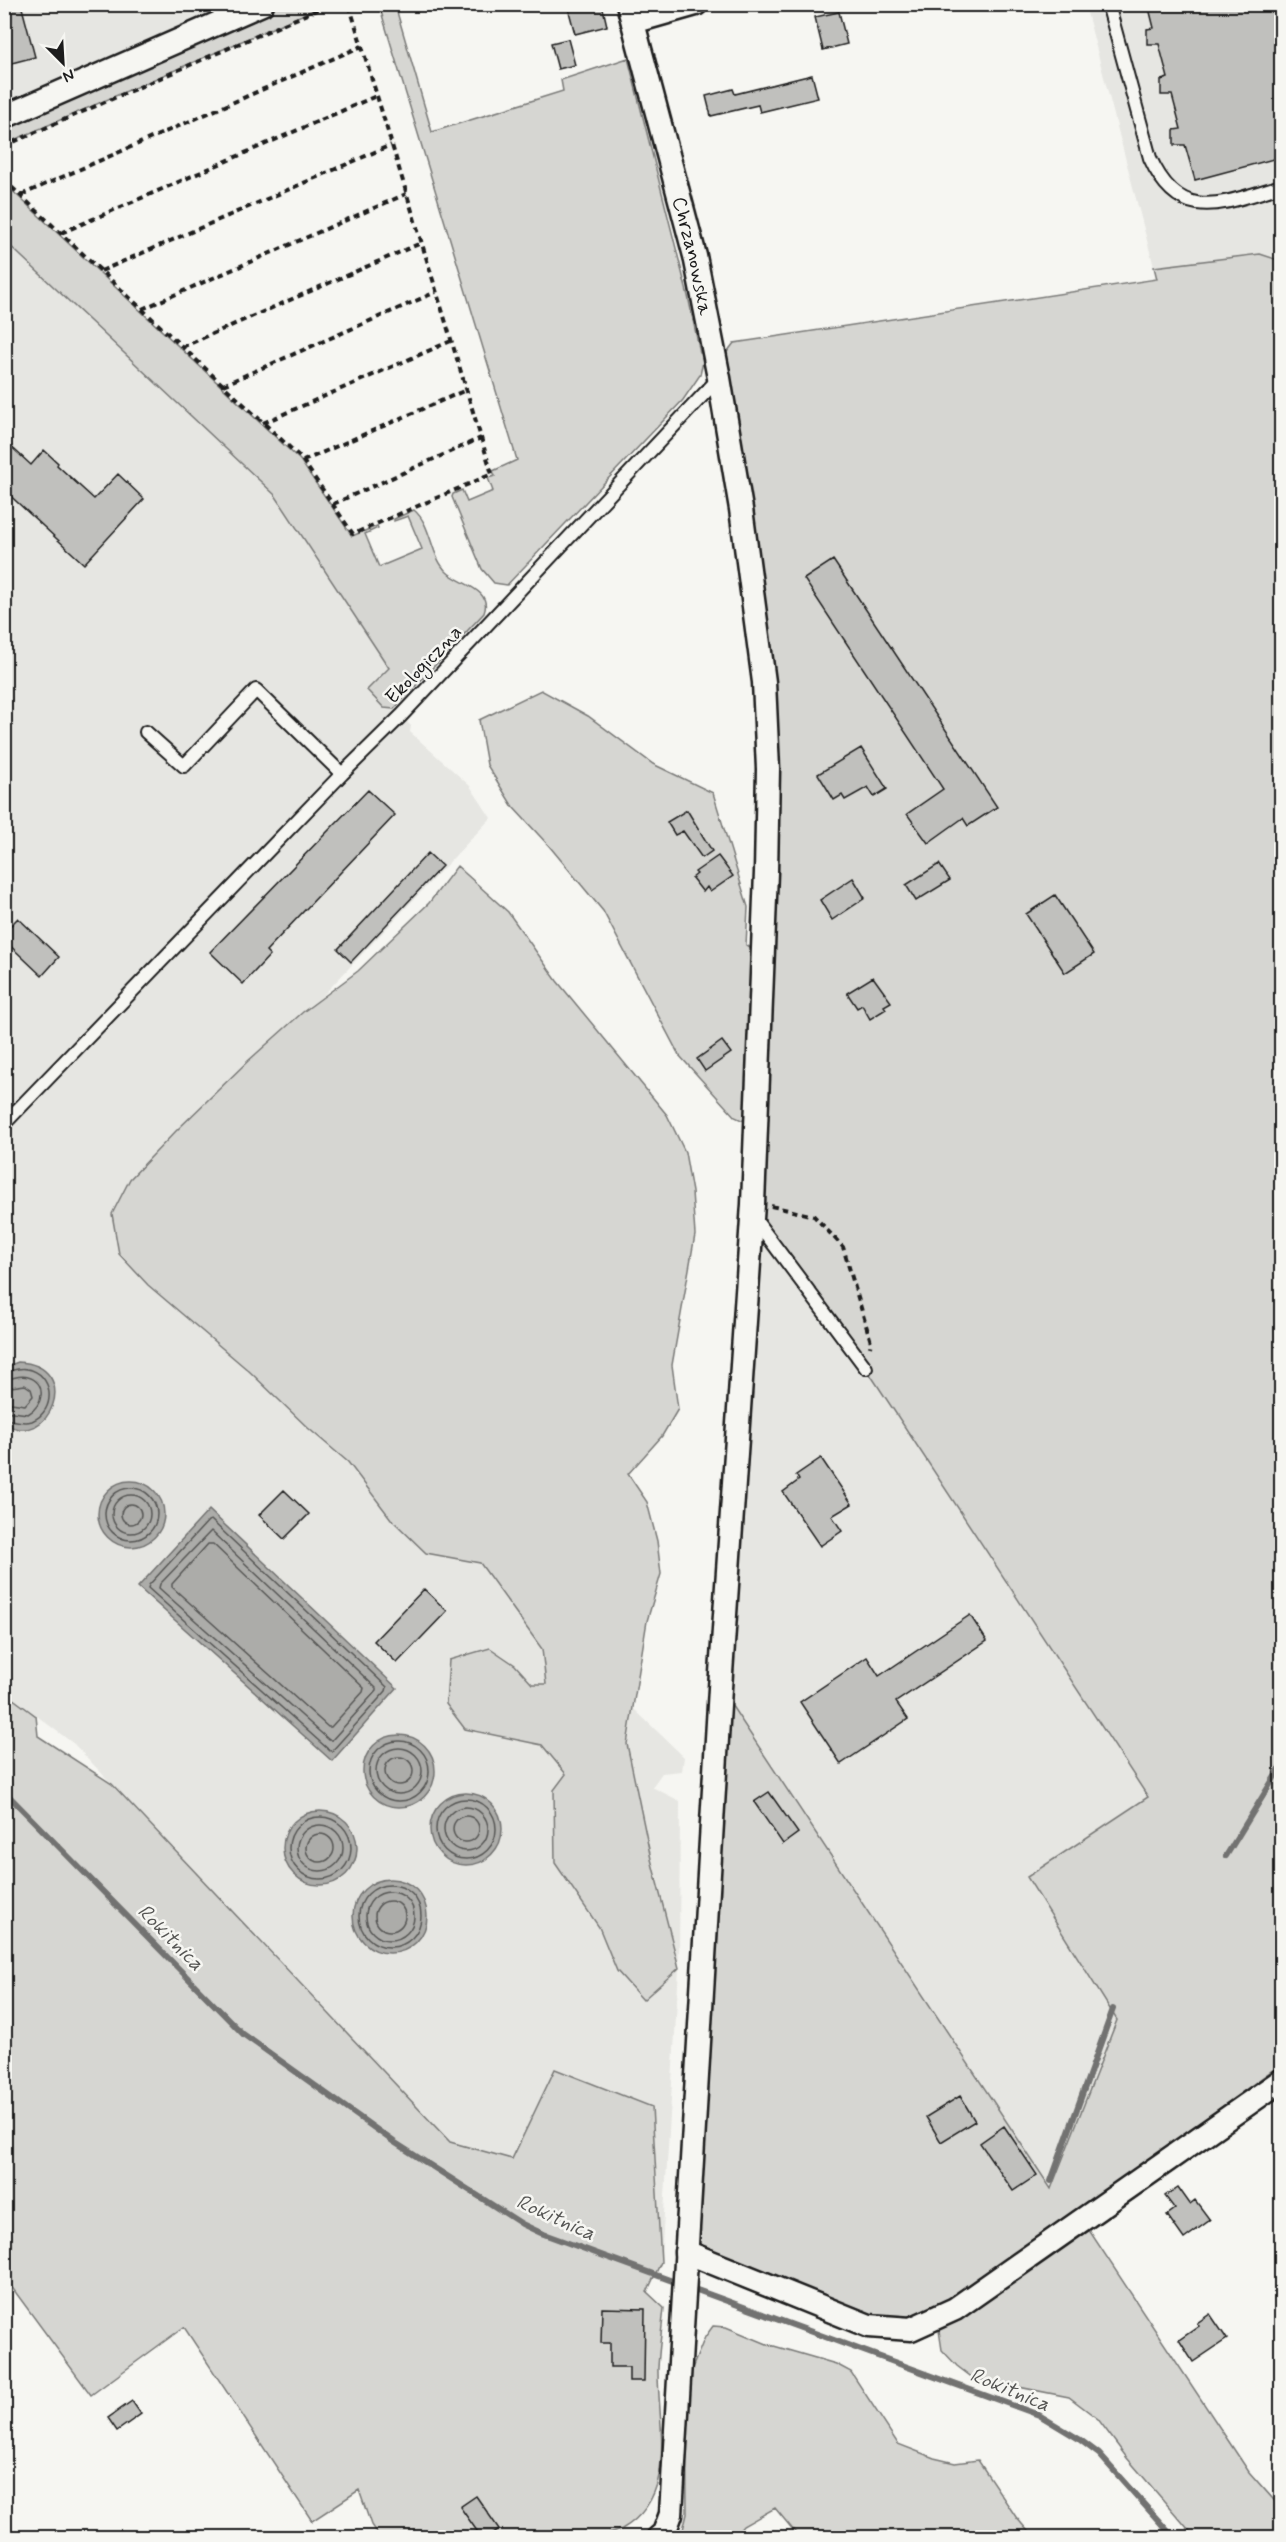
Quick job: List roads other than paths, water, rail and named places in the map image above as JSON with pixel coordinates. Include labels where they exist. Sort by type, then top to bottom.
[{"type":"street","points":[[4,117],[262,4]]},
{"type":"street","points":[[630,13],[696,4]]},
{"type":"street","name":"Chrzanowska","points":[[630,13],[694,256],[719,378],[741,509],[764,682],[768,770],[752,1210],[720,1677],[671,2514],[664,2533],[658,2538]]},
{"type":"street","points":[[685,2263],[870,2326],[911,2329],[955,2308],[1281,2080]]},
{"type":"lane","points":[[1108,4],[1150,158],[1157,174],[1170,191],[1191,204],[1214,205],[1281,186]]},
{"type":"lane","name":"Ekologiczna","points":[[4,1124],[342,774],[401,716],[719,378]]},
{"type":"lane","points":[[146,732],[184,766],[255,690],[342,774]]},
{"type":"lane","points":[[752,1210],[867,1368]]},
{"type":"water","points":[[18,1362],[38,1367],[50,1377],[55,1391],[53,1405],[46,1418],[35,1427],[21,1429],[5,1423],[5,1367]]},
{"type":"water","points":[[131,1481],[143,1484],[154,1491],[161,1502],[164,1514],[161,1526],[154,1537],[143,1544],[131,1547],[119,1544],[108,1537],[101,1526],[98,1514],[101,1502],[108,1491],[119,1484]]},
{"type":"water","points":[[209,1510],[397,1688],[332,1761],[138,1587]]},
{"type":"water","points":[[406,1735],[425,1745],[433,1757],[435,1771],[433,1785],[425,1797],[413,1805],[392,1807],[373,1797],[365,1785],[363,1764],[373,1745],[385,1737]]},
{"type":"water","points":[[466,1793],[486,1799],[496,1809],[502,1829],[496,1849],[486,1859],[466,1865],[446,1859],[436,1849],[430,1829],[436,1809],[446,1799]]},
{"type":"water","points":[[320,1811],[341,1817],[351,1827],[357,1848],[351,1869],[341,1879],[320,1885],[299,1879],[289,1869],[283,1848],[289,1827],[299,1817]]},
{"type":"water","points":[[383,1879],[397,1879],[411,1885],[421,1895],[427,1909],[425,1930],[411,1947],[397,1953],[383,1953],[369,1947],[359,1937],[353,1923],[353,1909],[359,1895],[369,1885]]},
{"type":"waterway","points":[[1226,1856],[1282,1765]]},
{"type":"waterway","name":"Rokitnica","points":[[4,1791],[243,2034],[394,2142],[522,2224],[541,2233],[1039,2415],[1099,2454],[1174,2538]]},
{"type":"waterway","points":[[1051,2181],[1113,2009]]}]
